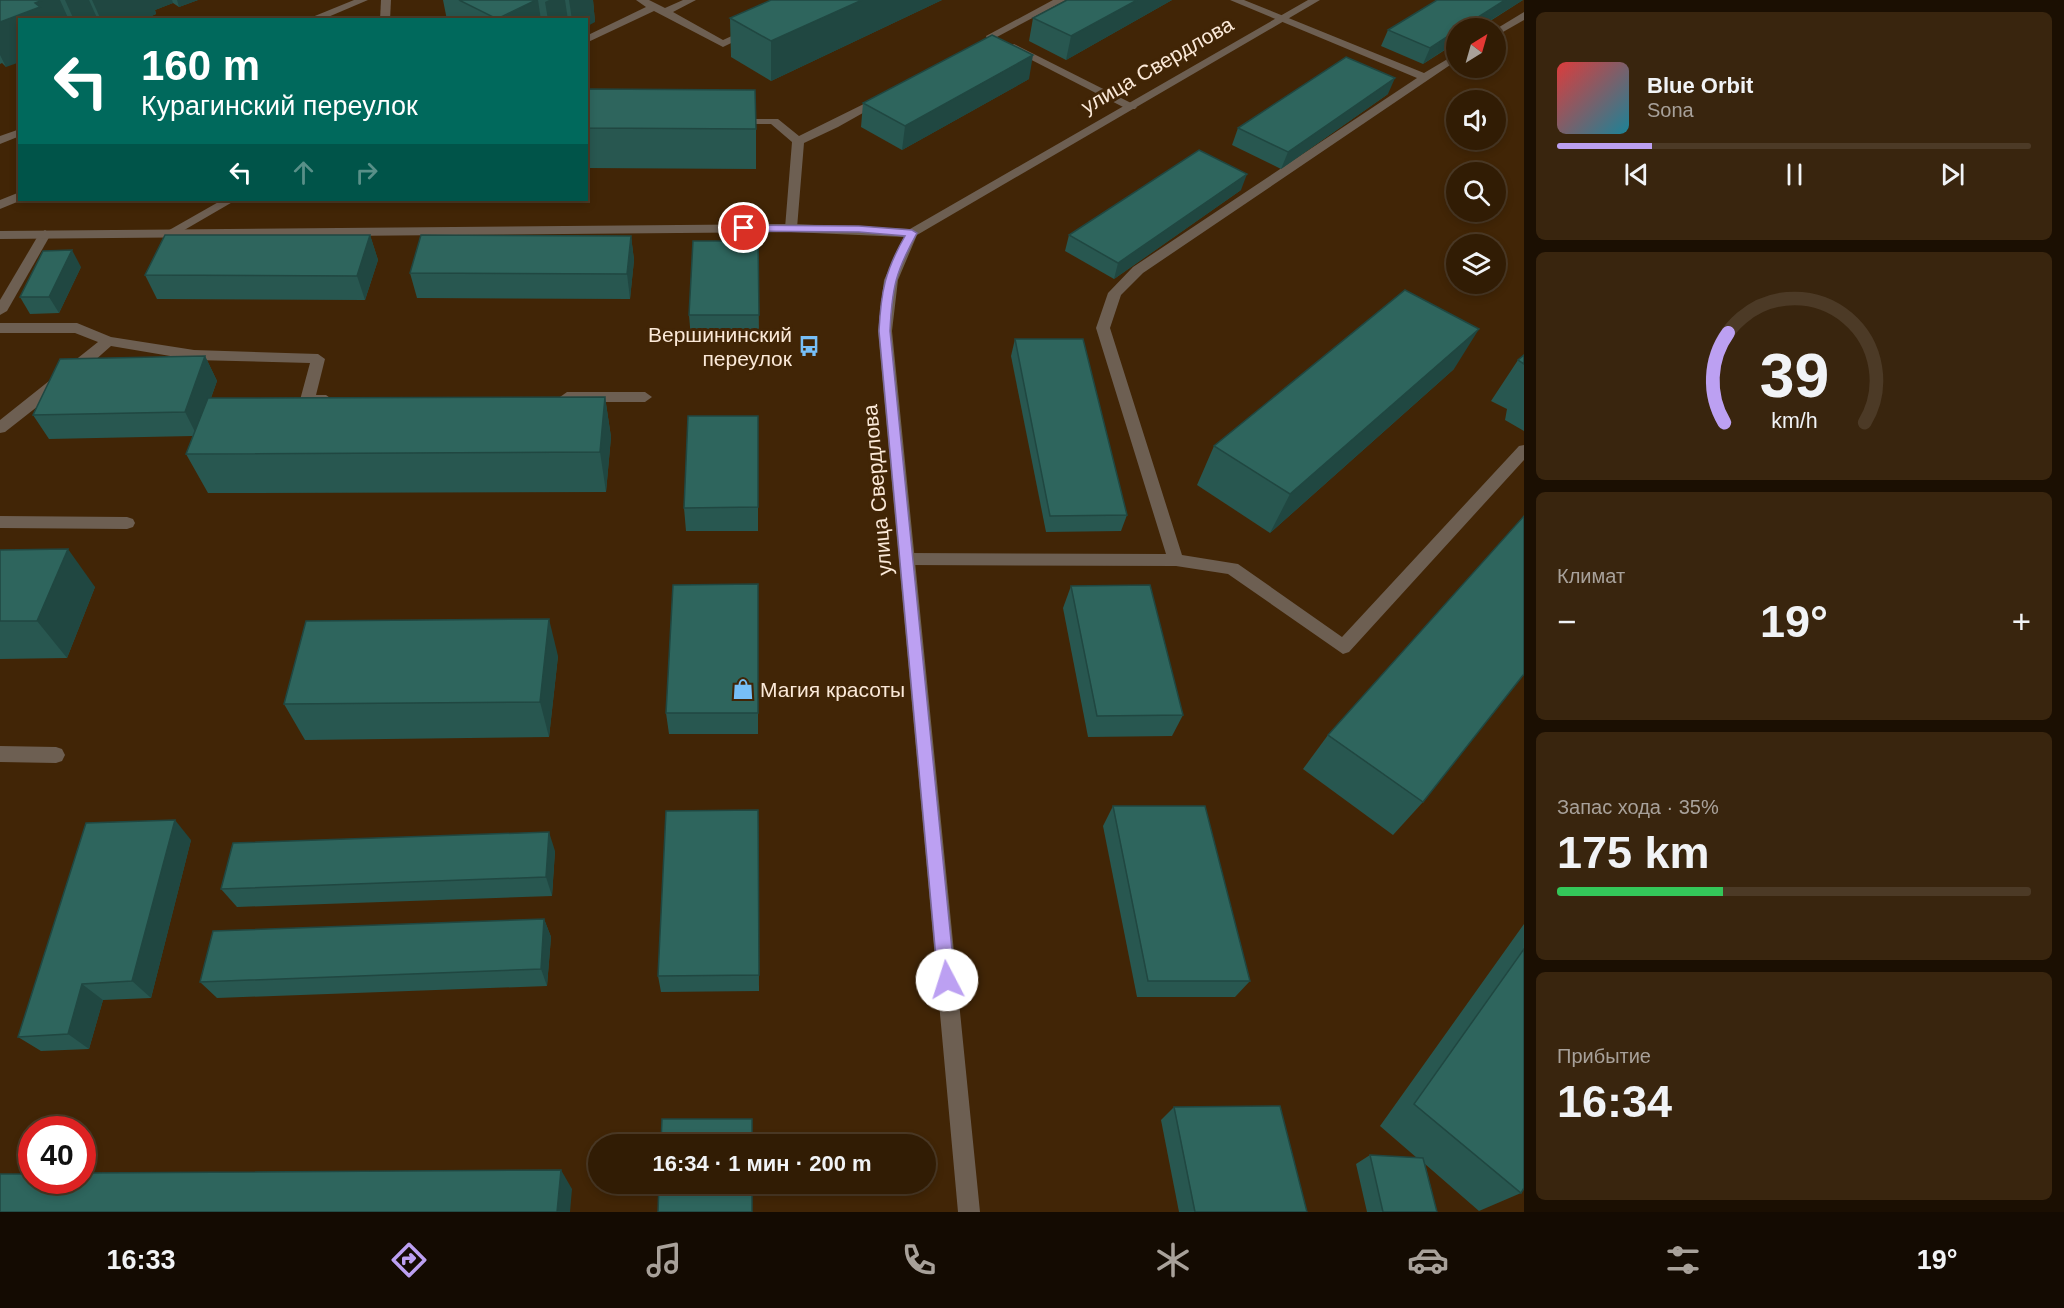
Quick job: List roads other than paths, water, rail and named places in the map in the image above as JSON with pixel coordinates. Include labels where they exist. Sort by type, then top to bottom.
[{"type":"street","points":[[315,18],[363,0]]},
{"type":"street","points":[[385,18],[386,0]]},
{"type":"street","points":[[641,0],[723,44],[765,24]]},
{"type":"street","points":[[665,12],[691,0]]},
{"type":"street","points":[[1061,0],[987,38],[1131,107]]},
{"type":"street","points":[[1235,0],[1425,77]]},
{"type":"street","name":"улица Свердлова","points":[[969,1212],[885,331],[887,291],[897,259],[912,233],[1315,0]]},
{"type":"street","points":[[588,39],[654,6]]},
{"type":"street","points":[[1506,27],[1524,15]]},
{"type":"street","points":[[1176,560],[1103,328],[1115,293],[1138,270],[1446,63]]},
{"type":"street","points":[[798,141],[834,125],[893,91]]},
{"type":"street","points":[[727,121],[774,121],[798,141]]},
{"type":"street","points":[[0,140],[18,133]]},
{"type":"street","points":[[791,228],[798,141]]},
{"type":"street","points":[[0,205],[18,197]]},
{"type":"street","points":[[170,233],[228,201]]},
{"type":"street","points":[[0,235],[791,228],[912,233]]},
{"type":"street","points":[[0,311],[45,234]]},
{"type":"street","points":[[0,328],[77,328],[108,341],[194,355],[318,359],[307,400],[342,400]]},
{"type":"street","points":[[0,428],[79,367],[108,341]]},
{"type":"street","points":[[552,398],[645,396]]},
{"type":"street","points":[[907,559],[1176,560],[1232,568],[1343,647],[1524,450]]},
{"type":"street","points":[[0,522],[127,523]]},
{"type":"street","points":[[0,754],[56,755]]},
{"type":"place","name":"Вершининский переулок","points":[[809,346]]},
{"type":"place","name":"Магия красоты","points":[[743,689]]}]
